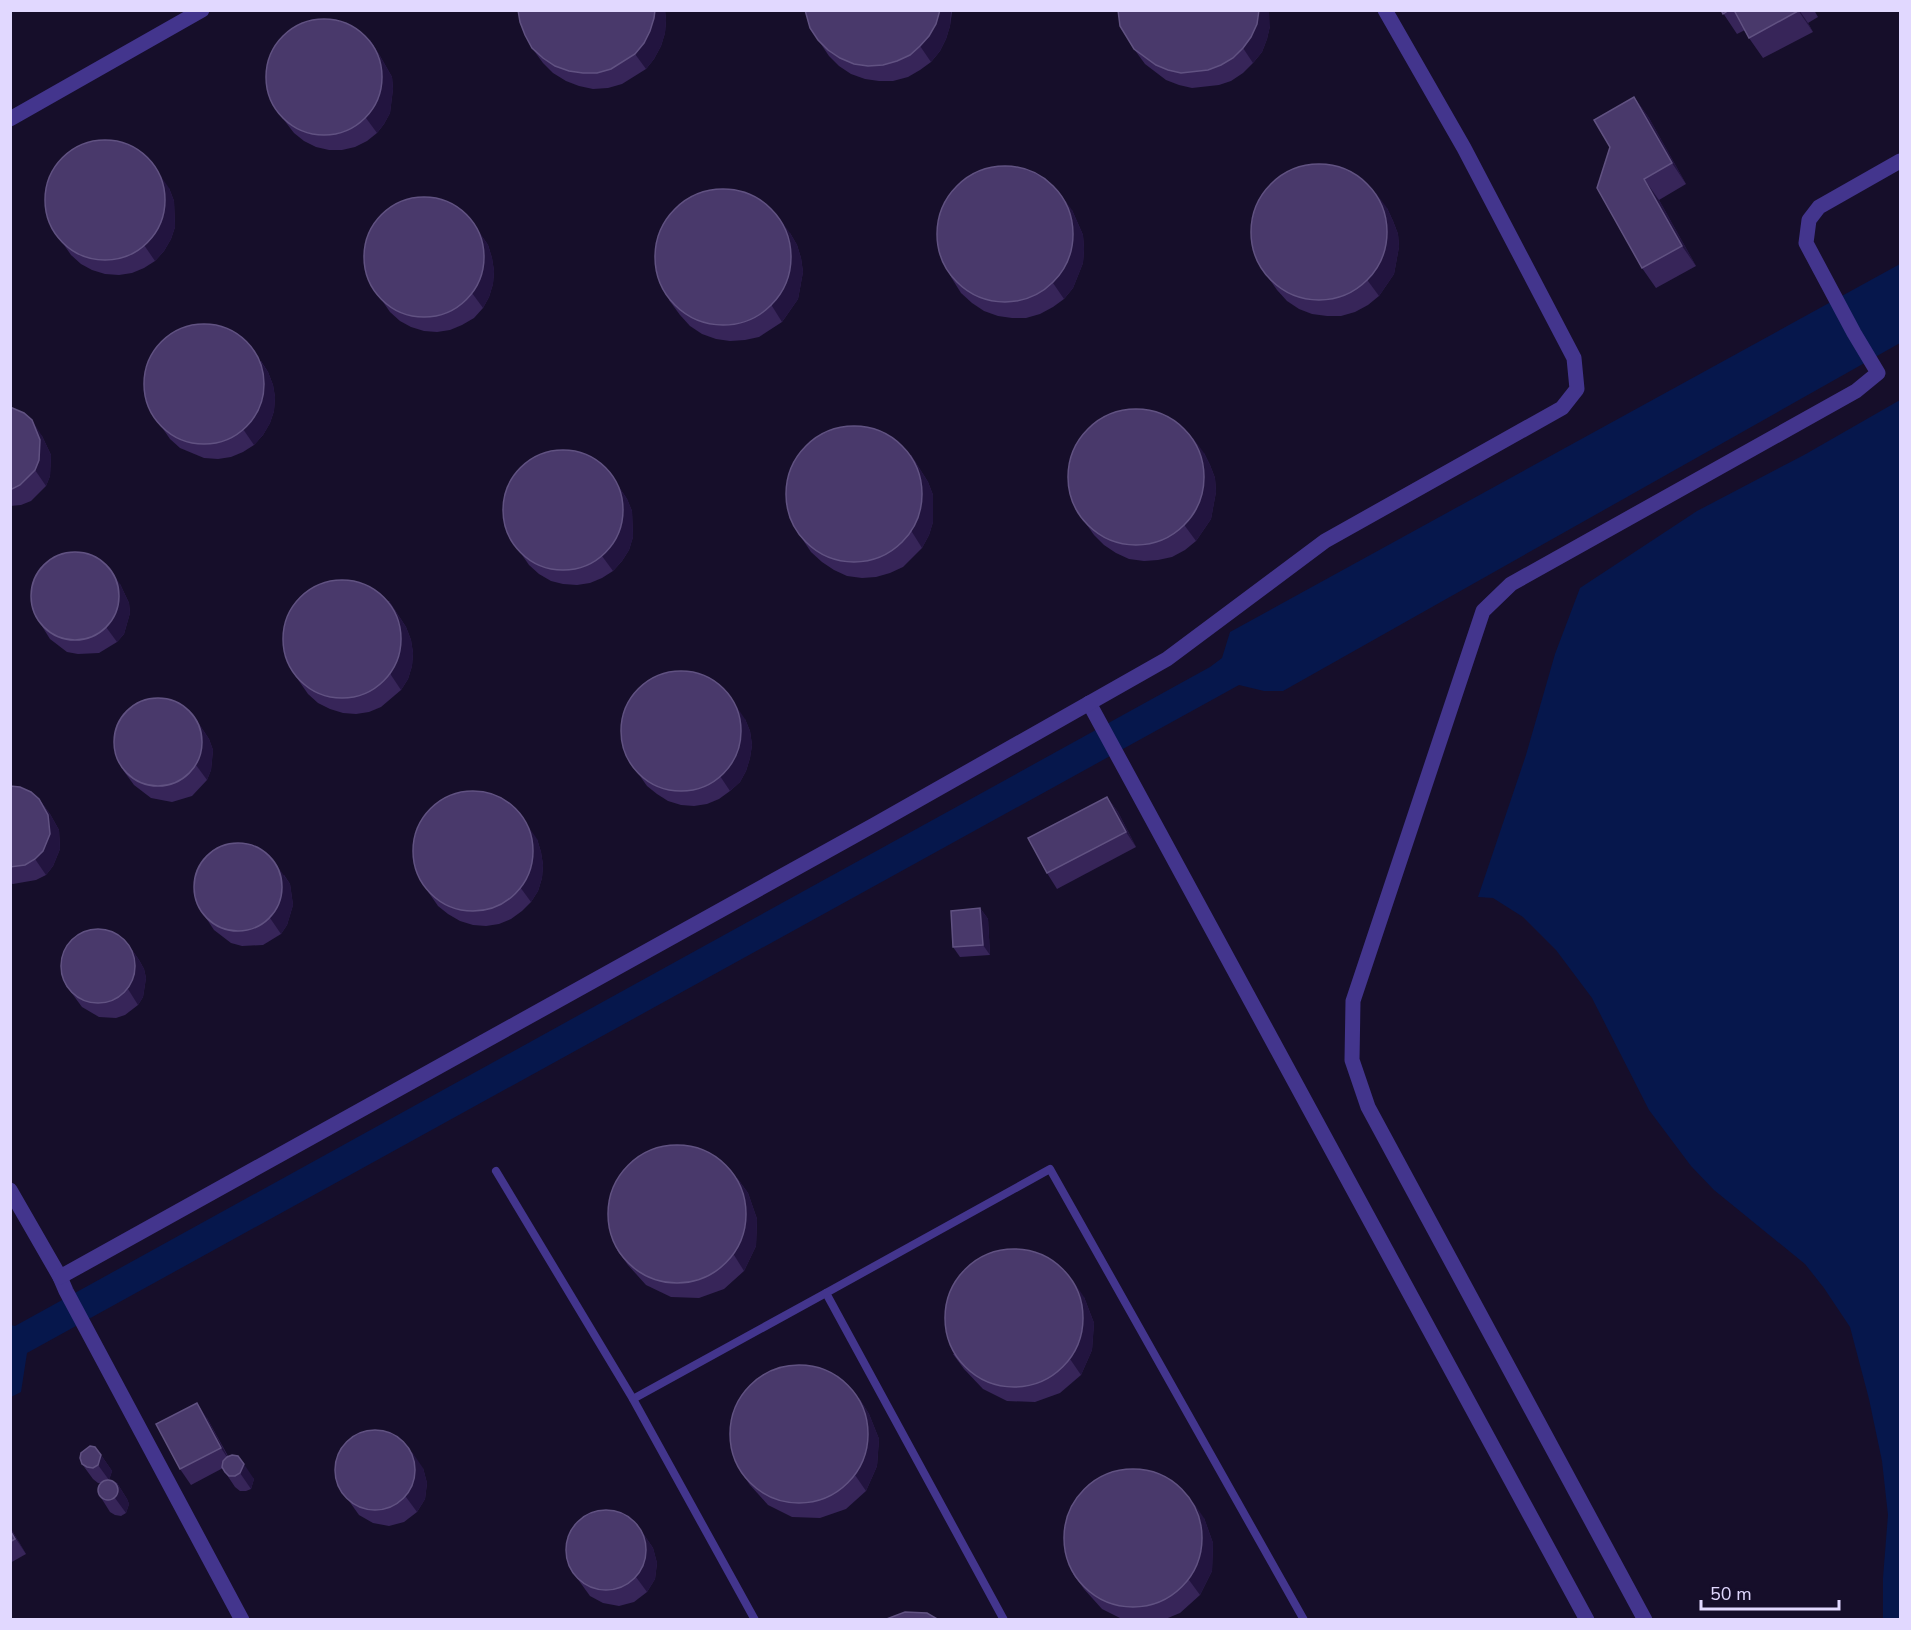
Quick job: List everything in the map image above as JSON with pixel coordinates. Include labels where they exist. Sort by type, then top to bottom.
[{"type":"street","points":[[10,119],[202,10]]},
{"type":"street","points":[[63,1284],[1167,659],[1325,541],[1562,408],[1577,389],[1574,358],[1464,148],[1385,10]]},
{"type":"street","points":[[1645,1620],[1368,1107],[1352,1060],[1353,1001],[1483,611],[1511,584],[1856,391],[1878,373],[1806,243],[1809,220],[1818,207],[1900,161]]},
{"type":"street","points":[[1089,703],[1587,1620]]},
{"type":"street","points":[[10,1190],[63,1284],[242,1620]]},
{"type":"lane","points":[[633,1399],[1050,1169],[1304,1620]]},
{"type":"lane","points":[[496,1171],[633,1399],[755,1620]]},
{"type":"lane","points":[[826,1293],[1004,1620]]},
{"type":"shaded area","points":[[1900,264],[1900,343],[1283,691],[1264,691],[1239,685],[27,1353],[21,1392],[11,1397],[11,1325],[15,1326],[1210,667],[1222,658],[1230,632]]},
{"type":"shaded area","points":[[1900,400],[1900,1619],[1883,1620],[1883,1578],[1888,1515],[1882,1461],[1850,1327],[1805,1264],[1714,1190],[1691,1166],[1649,1110],[1592,998],[1556,950],[1523,917],[1493,898],[1478,897],[1526,755],[1555,654],[1580,588],[1697,511],[1804,455]]},
{"type":"building","points":[[518,10],[655,10],[650,31],[635,54],[611,69],[597,73],[583,73],[555,66],[532,48],[520,22]]},
{"type":"building","points":[[805,10],[940,10],[929,36],[910,55],[883,65],[868,66],[854,64],[828,50],[810,28]]},
{"type":"building","points":[[1118,10],[1259,10],[1257,24],[1251,37],[1233,58],[1208,70],[1181,73],[1156,65],[1134,49],[1120,26]]},
{"type":"building","points":[[1734,10],[1798,10],[1798,11],[1749,38]]},
{"type":"building","points":[[324,19],[346,24],[365,36],[377,55],[382,77],[377,99],[365,118],[346,130],[324,135],[302,130],[283,118],[271,99],[266,77],[271,55],[283,36],[302,24]]},
{"type":"building","points":[[1634,97],[1672,163],[1644,179],[1682,246],[1642,268],[1597,188],[1610,147],[1594,120]]},
{"type":"building","points":[[105,140],[128,145],[147,158],[160,177],[165,200],[160,223],[147,242],[128,255],[105,260],[82,255],[63,242],[50,223],[45,200],[50,177],[63,158],[82,145]]},
{"type":"building","points":[[1319,164],[1345,169],[1357,175],[1367,184],[1376,194],[1382,206],[1387,232],[1382,258],[1376,270],[1367,280],[1357,289],[1345,295],[1319,300],[1293,295],[1281,289],[1271,280],[1262,270],[1256,258],[1251,232],[1256,206],[1262,194],[1271,184],[1281,175],[1293,169]]},
{"type":"building","points":[[1005,166],[1031,171],[1043,177],[1053,186],[1062,196],[1068,208],[1073,234],[1068,260],[1062,272],[1053,282],[1043,291],[1031,297],[1005,302],[979,297],[967,291],[957,282],[948,272],[942,260],[937,234],[942,208],[948,196],[957,186],[967,177],[979,171]]},
{"type":"building","points":[[723,189],[749,194],[761,200],[771,209],[780,219],[786,231],[791,257],[786,283],[780,295],[771,305],[761,314],[749,320],[723,325],[697,320],[685,314],[675,305],[666,295],[660,283],[655,257],[660,231],[666,219],[675,209],[685,200],[697,194]]},
{"type":"building","points":[[424,197],[447,202],[466,215],[479,234],[484,257],[479,280],[466,299],[447,312],[424,317],[401,312],[382,299],[369,280],[364,257],[369,234],[382,215],[401,202]]},
{"type":"building","points":[[204,324],[227,329],[246,342],[259,361],[264,384],[259,407],[246,426],[227,439],[204,444],[181,439],[162,426],[149,407],[144,384],[149,361],[162,342],[181,329]]},
{"type":"building","points":[[10,407],[24,413],[32,420],[40,440],[39,460],[35,470],[20,485],[10,490]]},
{"type":"building","points":[[1136,409],[1162,414],[1174,420],[1184,429],[1193,439],[1199,451],[1204,477],[1199,503],[1193,515],[1184,525],[1174,534],[1162,540],[1136,545],[1110,540],[1098,534],[1088,525],[1079,515],[1073,503],[1068,477],[1073,451],[1079,439],[1088,429],[1098,420],[1110,414]]},
{"type":"building","points":[[854,426],[880,431],[892,437],[902,446],[911,456],[917,468],[922,494],[917,520],[911,532],[902,542],[892,551],[880,557],[854,562],[828,557],[816,551],[806,542],[797,532],[791,520],[786,494],[791,468],[797,456],[806,446],[816,437],[828,431]]},
{"type":"building","points":[[563,450],[586,455],[605,468],[618,487],[623,510],[618,533],[605,552],[586,565],[563,570],[540,565],[521,552],[508,533],[503,510],[508,487],[521,468],[540,455]]},
{"type":"building","points":[[75,552],[92,556],[106,565],[115,579],[119,596],[115,613],[106,627],[92,636],[75,640],[58,636],[44,627],[35,613],[31,596],[35,579],[44,565],[58,556]]},
{"type":"building","points":[[342,580],[365,584],[384,597],[397,616],[401,639],[397,662],[384,681],[365,694],[342,698],[319,694],[300,681],[287,662],[283,639],[287,616],[300,597],[319,584]]},
{"type":"building","points":[[681,671],[704,676],[723,689],[736,708],[741,731],[736,754],[723,773],[704,786],[681,791],[658,786],[639,773],[626,754],[621,731],[626,708],[639,689],[658,676]]},
{"type":"building","points":[[158,698],[175,702],[189,711],[198,725],[202,742],[198,759],[189,773],[175,782],[158,786],[141,782],[127,773],[118,759],[114,742],[118,725],[127,711],[141,702]]},
{"type":"building","points":[[10,786],[20,787],[39,799],[48,815],[50,834],[43,851],[35,859],[25,865],[10,867]]},
{"type":"building","points":[[473,791],[496,796],[515,809],[528,828],[533,851],[528,874],[515,893],[496,906],[473,911],[450,906],[431,893],[418,874],[413,851],[418,828],[431,809],[450,796]]},
{"type":"building","points":[[1107,797],[1126,832],[1047,873],[1028,838]]},
{"type":"building","points":[[238,843],[255,847],[269,856],[278,870],[282,887],[278,904],[269,918],[255,927],[238,931],[221,927],[207,918],[198,904],[194,887],[198,870],[207,856],[221,847]]},
{"type":"building","points":[[980,908],[983,945],[953,947],[951,911]]},
{"type":"building","points":[[98,929],[112,932],[124,940],[132,952],[135,966],[132,980],[124,992],[112,1000],[98,1003],[84,1000],[72,992],[64,980],[61,966],[64,952],[72,940],[84,932]]},
{"type":"building","points":[[677,1145],[703,1150],[726,1165],[741,1188],[746,1214],[741,1240],[726,1263],[703,1278],[677,1283],[651,1278],[628,1263],[613,1240],[608,1214],[613,1188],[628,1165],[651,1150]]},
{"type":"building","points":[[1014,1249],[1040,1254],[1063,1269],[1078,1292],[1083,1318],[1078,1344],[1063,1367],[1040,1382],[1014,1387],[988,1382],[965,1367],[950,1344],[945,1318],[950,1292],[965,1269],[988,1254]]},
{"type":"building","points":[[799,1365],[825,1370],[848,1385],[863,1408],[868,1434],[863,1460],[848,1483],[825,1498],[799,1503],[773,1498],[750,1483],[735,1460],[730,1434],[735,1408],[750,1385],[773,1370]]},
{"type":"building","points":[[197,1403],[221,1448],[180,1469],[156,1424]]},
{"type":"building","points":[[375,1430],[390,1433],[403,1442],[412,1455],[415,1470],[412,1485],[403,1498],[390,1507],[375,1510],[360,1507],[347,1498],[338,1485],[335,1470],[338,1455],[347,1442],[360,1433]]},
{"type":"building","points":[[90,1446],[95,1447],[101,1455],[98,1465],[93,1468],[82,1464],[80,1458],[81,1453]]},
{"type":"building","points":[[232,1455],[238,1456],[244,1464],[240,1473],[229,1476],[222,1467],[223,1461]]},
{"type":"building","points":[[1133,1469],[1159,1474],[1182,1489],[1197,1512],[1202,1538],[1197,1564],[1182,1587],[1159,1602],[1133,1607],[1107,1602],[1084,1587],[1069,1564],[1064,1538],[1069,1512],[1084,1489],[1107,1474]]},
{"type":"building","points":[[104,1480],[112,1480],[118,1486],[118,1494],[112,1500],[104,1500],[98,1494],[98,1486]]},
{"type":"building","points":[[606,1510],[621,1513],[634,1522],[643,1535],[646,1550],[643,1565],[634,1578],[621,1587],[606,1590],[591,1587],[578,1578],[569,1565],[566,1550],[569,1535],[578,1522],[591,1513]]},
{"type":"building","points":[[10,1530],[15,1539],[10,1542]]},
{"type":"building","points":[[905,1612],[927,1613],[939,1620],[884,1620]]}]
